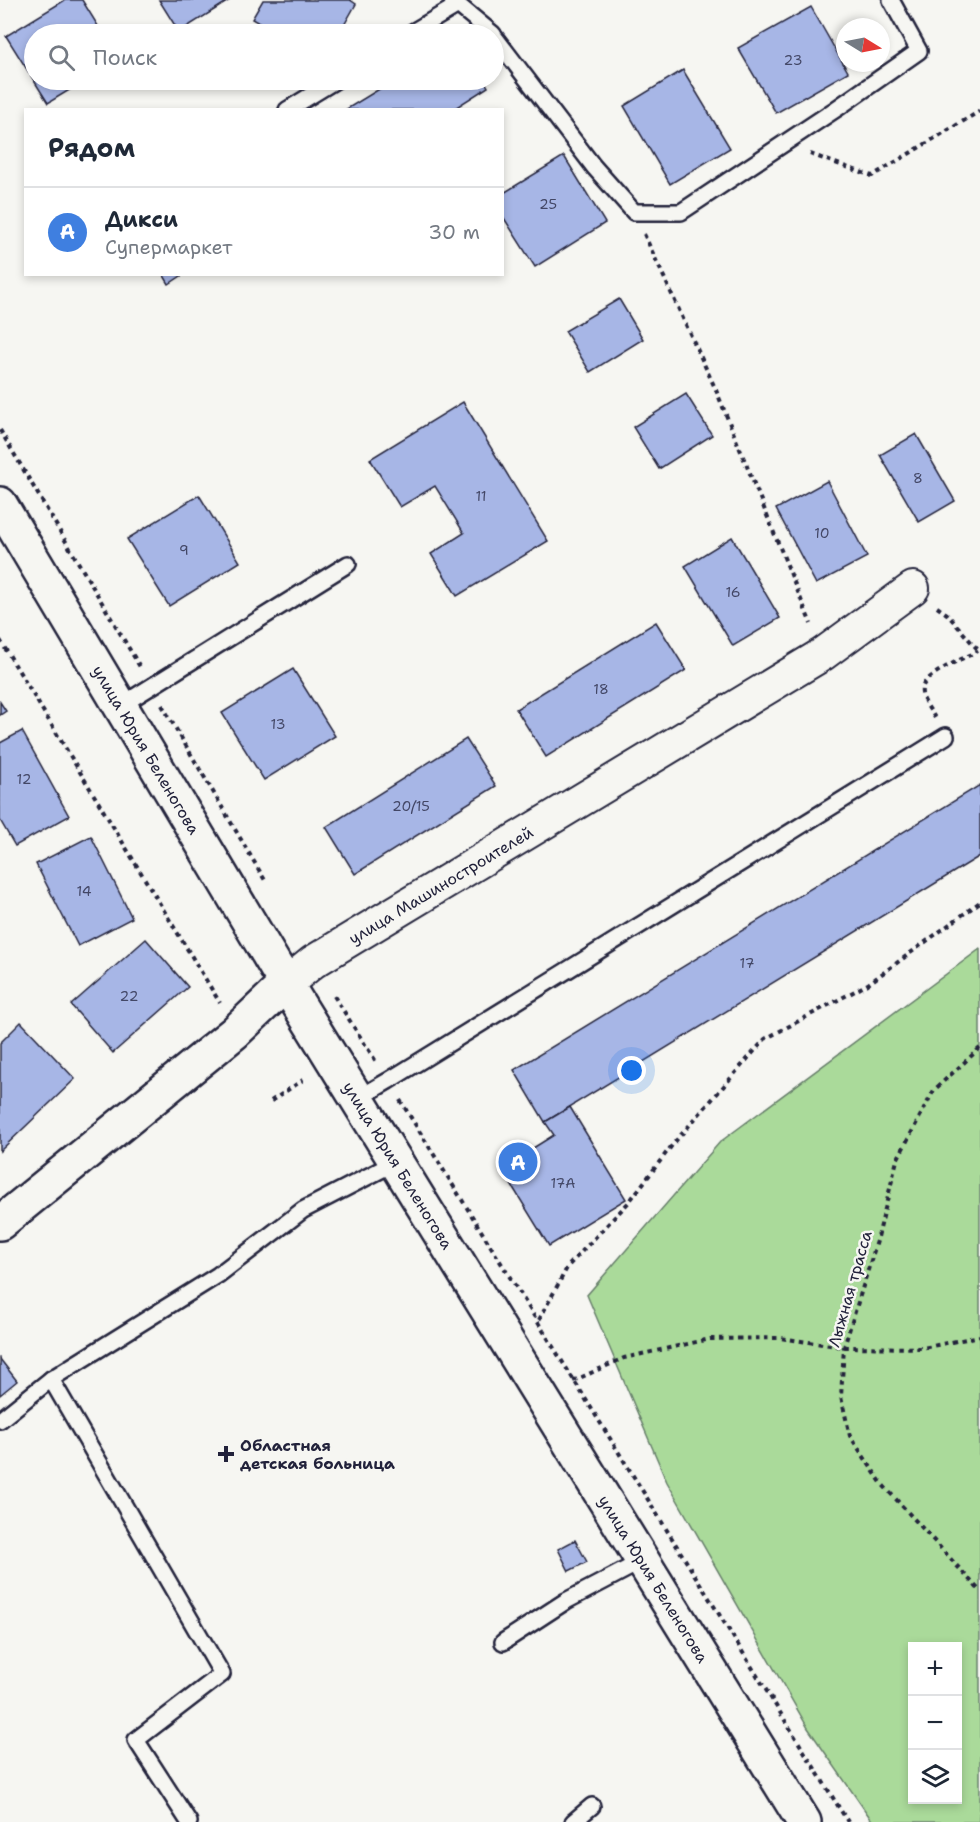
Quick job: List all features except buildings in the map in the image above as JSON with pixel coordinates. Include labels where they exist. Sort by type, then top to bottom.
[{"type":"main road","name":"улица Юрия Беленогова","points":[[0,504],[286,984],[804,1822]]},
{"type":"main road","name":"улица Машиностроителей","points":[[0,1223],[234,1033],[286,984]]},
{"type":"street","name":"улица Машиностроителей","points":[[286,984],[313,962],[823,654],[913,588]]},
{"type":"lane","points":[[504,49],[594,167],[634,212],[681,212],[784,145],[918,51],[891,0]]},
{"type":"lane","points":[[423,24],[455,2],[480,24]]},
{"type":"lane","points":[[290,108],[320,90]]},
{"type":"lane","points":[[120,706],[348,564]]},
{"type":"lane","points":[[357,1099],[946,736]]},
{"type":"lane","points":[[0,1420],[51,1379],[218,1275],[303,1210],[396,1162]]},
{"type":"lane","points":[[51,1379],[222,1674],[136,1740],[189,1822]]},
{"type":"lane","points":[[503,1642],[566,1601],[642,1561]]},
{"type":"lane","points":[[573,1822],[592,1806]]},
{"type":"path","points":[[784,145],[872,176],[980,111]]},
{"type":"path","points":[[634,212],[716,390],[823,654]]},
{"type":"path","points":[[913,588],[947,615],[979,651],[927,680],[922,689],[923,698],[946,736]]},
{"type":"path","points":[[0,640],[224,1010]]},
{"type":"path","points":[[538,1321],[568,1266],[629,1202],[673,1144],[765,1039],[868,984],[980,902]]},
{"type":"path","points":[[332,993],[848,1822]]},
{"type":"path","name":"Лыжная трасса","points":[[980,1048],[934,1090],[897,1160],[877,1241],[844,1347],[841,1397],[850,1436],[882,1484],[980,1591]]},
{"type":"path","points":[[271,1101],[303,1080]]},
{"type":"path","points":[[573,1381],[624,1358],[710,1339],[780,1338],[844,1347],[923,1348],[980,1336]]},
{"type":"green space","points":[[980,949],[980,1822],[873,1822],[808,1728],[667,1482],[587,1295],[720,1142]]},
{"type":"place","name":"Дикси","points":[[518,1162]]},
{"type":"place","name":"Областная детская больница","points":[[226,1454]]}]
